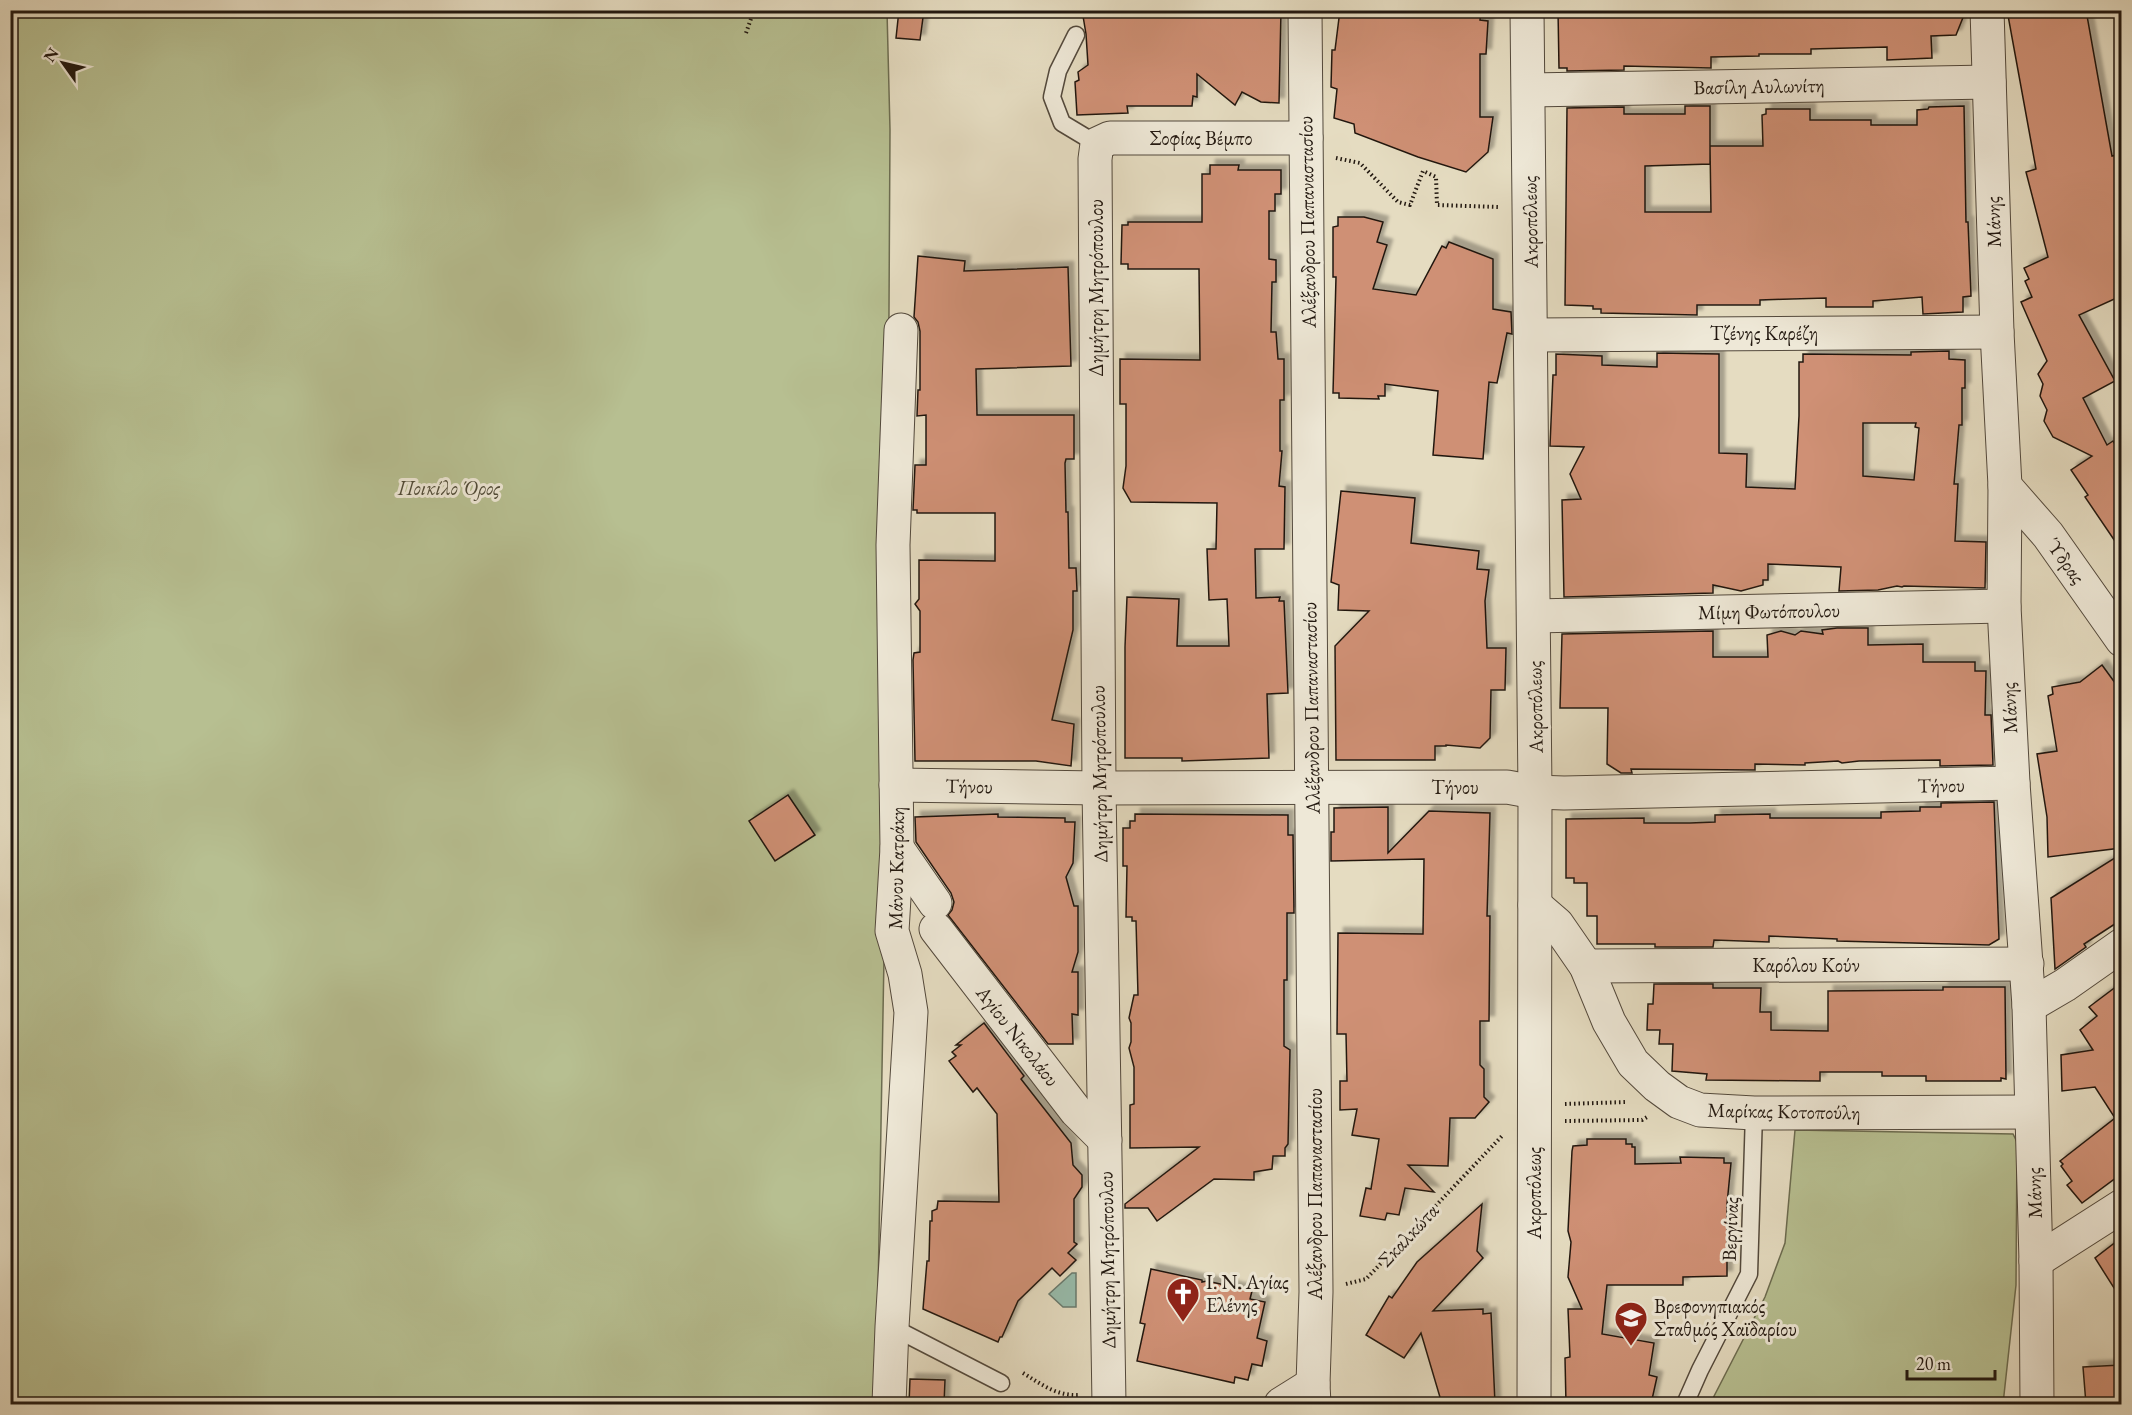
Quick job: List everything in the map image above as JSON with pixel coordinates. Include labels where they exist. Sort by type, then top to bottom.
[{"type":"street","name":"Αλέξανδρου Παπαναστασίου","points":[[1305,10],[1316,1292],[1314,1394]]},
{"type":"street","name":"Ακροπόλεως","points":[[1527,10],[1535,792],[1534,1404]]},
{"type":"street","name":"Μάνης","points":[[1987,10],[1997,332],[2005,486],[2004,606],[2013,783],[2029,1006],[2036,1261],[2037,1404]]},
{"type":"street","name":"Βασίλη Αυλωνίτη","points":[[1529,90],[1989,82]]},
{"type":"street","name":"Σοφίας Βέμπο","points":[[1097,144],[1110,138],[1306,145]]},
{"type":"street","name":"Δημήτρη Μητρόπουλου","points":[[1097,144],[1095,171],[1099,788],[1109,1404]]},
{"type":"street","name":"Μάνου Κατράκη","points":[[889,1404],[910,1012],[905,974],[892,931],[897,848],[893,545],[902,330]]},
{"type":"street","name":"Τζένης Καρέζη","points":[[1532,335],[1997,332]]},
{"type":"street","name":"Ύδρας","points":[[2005,486],[2048,535],[2121,637]]},
{"type":"street","name":"Μίμη Φωτόπουλου","points":[[1534,616],[2004,606]]},
{"type":"street","name":"Τήνου","points":[[896,785],[1099,788],[1507,787],[1535,792],[2013,783]]},
{"type":"street","name":"Αγίου Νικολάου","points":[[897,848],[935,916],[1076,1111],[1105,1140]]},
{"type":"street","name":"Μαρίκας Κοτοπούλη","points":[[1535,905],[1557,924],[1586,966],[1609,1022],[1633,1063],[1657,1086],[1679,1102],[1700,1110],[1754,1113],[2031,1112]]},
{"type":"street","points":[[2029,1006],[2065,985],[2121,945]]},
{"type":"street","name":"Καρόλου Κούν","points":[[1586,966],[2026,964]]},
{"type":"street","points":[[2036,1261],[2121,1206]]},
{"type":"street","points":[[1281,1404],[1314,1394]]},
{"type":"lane","points":[[1076,35],[1058,71],[1052,97],[1062,123],[1097,144]]},
{"type":"lane","name":"Βεργίνας","points":[[1685,1404],[1749,1274],[1754,1113]]},
{"type":"lane","points":[[892,1327],[1001,1383]]},
{"type":"path","points":[[746,33],[754,10]]},
{"type":"path","points":[[1306,145],[1360,163],[1398,202],[1410,205],[1423,171],[1436,177],[1437,205],[1530,207]]},
{"type":"path","points":[[1534,1113],[1628,1102]]},
{"type":"path","points":[[1534,1113],[1642,1120]]},
{"type":"path","name":"Σκαλκώτα","points":[[1316,1292],[1366,1279],[1485,1154]]},
{"type":"green space","name":"Ποικίλο Όρος","points":[[10,11],[887,11],[890,130],[886,846],[876,1404],[11,1404]]},
{"type":"green space","points":[[1795,1130],[2013,1134],[2017,1142],[2016,1285],[2003,1404],[1710,1404],[1765,1297],[1785,1243]]},
{"type":"shaded area","points":[[1072,1273],[1076,1273],[1076,1307],[1063,1307],[1049,1294]]},
{"type":"building","points":[[899,10],[924,10],[920,40],[896,38]]},
{"type":"building","points":[[1082,10],[1281,10],[1279,103],[1261,102],[1242,92],[1235,105],[1197,74],[1197,97],[1193,96],[1192,106],[1127,106],[1128,113],[1077,115],[1075,82],[1079,80],[1078,72],[1088,65]]},
{"type":"building","points":[[1340,10],[1481,10],[1480,20],[1488,21],[1486,54],[1480,54],[1480,117],[1493,117],[1488,152],[1466,172],[1355,133],[1354,124],[1334,118],[1337,89],[1331,87],[1332,50],[1335,50]]},
{"type":"building","points":[[1558,10],[1966,10],[1956,35],[1931,36],[1932,58],[1887,60],[1887,47],[1811,49],[1811,54],[1711,57],[1711,68],[1624,66],[1624,70],[1567,71],[1567,68],[1559,68]]},
{"type":"building","points":[[2007,10],[2086,10],[2112,156],[2117,155],[2121,171],[2121,296],[2079,315],[2115,381],[2083,398],[2107,445],[2113,441],[2121,455],[2121,550],[2085,497],[2088,495],[2071,470],[2092,456],[2053,437],[2044,421],[2047,410],[2040,396],[2043,384],[2038,374],[2047,361],[2021,302],[2032,297],[2025,281],[2029,279],[2024,268],[2048,257],[2026,172],[2036,169]]},
{"type":"building","points":[[1685,106],[1710,106],[1710,146],[1763,146],[1762,115],[1766,114],[1766,109],[1810,109],[1810,120],[1871,120],[1871,125],[1917,125],[1917,110],[1929,107],[1964,106],[1966,222],[1968,222],[1971,296],[1963,297],[1963,312],[1923,314],[1922,297],[1873,301],[1873,307],[1826,307],[1826,298],[1760,300],[1760,305],[1697,305],[1697,315],[1601,313],[1601,309],[1593,309],[1593,306],[1565,305],[1567,108],[1624,107],[1624,114],[1685,114]],"holes":[[[1710,146],[1711,212],[1645,212],[1645,166],[1710,164]]]},
{"type":"building","points":[[1210,165],[1239,165],[1238,170],[1281,170],[1281,194],[1275,194],[1275,211],[1269,211],[1269,259],[1276,260],[1276,282],[1272,282],[1271,332],[1276,332],[1278,359],[1284,359],[1284,400],[1280,400],[1280,451],[1282,451],[1279,486],[1285,487],[1284,549],[1255,549],[1256,598],[1280,597],[1279,601],[1284,601],[1288,693],[1267,694],[1269,758],[1182,761],[1182,758],[1125,758],[1127,597],[1179,599],[1177,646],[1229,646],[1227,599],[1209,600],[1207,549],[1216,549],[1217,503],[1131,502],[1123,488],[1126,466],[1126,404],[1120,404],[1120,359],[1200,360],[1199,269],[1128,269],[1128,264],[1121,264],[1122,225],[1128,225],[1128,222],[1202,222],[1202,174],[1210,174]]},
{"type":"building","points":[[1338,217],[1364,217],[1383,222],[1377,242],[1387,245],[1373,289],[1416,295],[1442,246],[1446,248],[1449,242],[1493,259],[1493,309],[1511,312],[1512,334],[1507,333],[1497,383],[1489,382],[1483,459],[1433,455],[1438,391],[1385,384],[1385,396],[1378,396],[1379,399],[1339,398],[1339,393],[1333,393],[1336,277],[1333,277],[1333,227],[1338,226]]},
{"type":"building","points":[[918,256],[965,261],[964,271],[1068,267],[1071,366],[976,369],[977,415],[1074,415],[1074,459],[1066,459],[1065,463],[1069,568],[1076,568],[1077,591],[1073,591],[1073,630],[1052,720],[1074,724],[1071,766],[1036,761],[915,761],[913,660],[914,653],[920,652],[920,611],[915,604],[919,599],[919,560],[995,561],[995,513],[917,513],[917,510],[913,510],[915,465],[926,465],[926,415],[917,416],[918,390],[920,390],[920,331],[914,317]]},
{"type":"building","points":[[1949,351],[1949,359],[1965,360],[1962,425],[1959,425],[1954,484],[1958,484],[1955,541],[1986,542],[1985,588],[1897,586],[1878,590],[1839,591],[1841,567],[1768,564],[1768,580],[1763,580],[1763,585],[1741,591],[1713,585],[1713,593],[1564,597],[1562,500],[1581,499],[1570,474],[1584,447],[1550,446],[1556,354],[1602,356],[1602,365],[1657,367],[1657,353],[1719,354],[1719,453],[1747,454],[1746,487],[1795,489],[1799,362],[1803,362],[1803,354],[1911,355],[1911,352]],"holes":[[[1863,423],[1916,423],[1915,427],[1919,428],[1914,480],[1863,476]]]},
{"type":"building","points":[[1341,491],[1415,498],[1411,543],[1479,551],[1477,569],[1489,570],[1485,601],[1487,648],[1506,648],[1505,690],[1491,690],[1490,738],[1480,748],[1435,746],[1435,760],[1336,760],[1335,646],[1369,611],[1338,610],[1339,585],[1331,582]]},
{"type":"building","points":[[1868,628],[1868,645],[1923,644],[1923,662],[1975,662],[1975,671],[1986,671],[1985,715],[1991,715],[1993,765],[1940,766],[1940,760],[1842,763],[1838,761],[1805,763],[1805,765],[1755,764],[1755,770],[1631,769],[1632,773],[1621,773],[1607,764],[1608,708],[1560,708],[1562,634],[1713,631],[1713,657],[1768,657],[1767,635],[1781,631],[1795,635],[1801,631],[1823,634],[1822,630]]},
{"type":"building","points":[[2102,665],[2121,691],[2121,848],[2048,857],[2047,817],[2037,754],[2057,751],[2048,696],[2053,694],[2052,687],[2080,682]]},
{"type":"building","points":[[788,795],[815,835],[775,861],[749,821]]},
{"type":"building","points":[[1994,802],[1999,939],[1989,945],[1837,941],[1837,939],[1769,936],[1769,942],[1714,940],[1713,947],[1597,944],[1597,916],[1587,916],[1587,883],[1574,883],[1574,878],[1566,878],[1566,819],[1644,818],[1644,823],[1690,823],[1715,822],[1715,815],[1770,814],[1770,818],[1881,818],[1881,812],[1920,811],[1920,807],[1941,807],[1941,803]]},
{"type":"building","points":[[1388,807],[1388,853],[1429,811],[1490,813],[1487,916],[1490,916],[1489,1021],[1480,1021],[1480,1065],[1484,1069],[1484,1097],[1489,1102],[1475,1118],[1450,1118],[1448,1166],[1408,1165],[1434,1192],[1405,1188],[1399,1215],[1387,1213],[1385,1220],[1360,1216],[1366,1188],[1371,1189],[1379,1139],[1352,1135],[1357,1109],[1340,1110],[1340,1081],[1347,1081],[1346,1034],[1337,1034],[1338,933],[1423,934],[1424,859],[1331,861],[1331,832],[1334,832],[1334,808]]},
{"type":"building","points":[[998,814],[998,817],[1065,818],[1065,822],[1075,822],[1073,863],[1066,877],[1074,906],[1078,906],[1078,952],[1072,972],[1078,972],[1078,1015],[1072,1014],[1073,1044],[1048,1044],[948,915],[954,902],[951,893],[916,842],[915,817]]},
{"type":"building","points":[[1135,814],[1288,815],[1288,835],[1293,835],[1294,913],[1287,913],[1287,980],[1284,980],[1284,1046],[1290,1050],[1288,1144],[1285,1148],[1285,1156],[1273,1156],[1272,1169],[1254,1172],[1254,1180],[1214,1179],[1157,1221],[1148,1208],[1125,1208],[1125,1204],[1199,1147],[1130,1148],[1130,1105],[1134,1104],[1134,1067],[1129,1048],[1131,1023],[1129,1018],[1134,995],[1138,995],[1136,921],[1132,921],[1132,917],[1126,917],[1127,866],[1123,866],[1123,828],[1130,828],[1130,821],[1135,821]]},
{"type":"building","points":[[2121,854],[2121,920],[2084,944],[2086,947],[2055,969],[2051,898]]},
{"type":"building","points":[[2121,983],[2121,1174],[2082,1203],[2067,1185],[2072,1181],[2060,1161],[2115,1118],[2095,1087],[2062,1091],[2061,1055],[2093,1050],[2080,1030],[2097,1016],[2089,1007]]},
{"type":"building","points":[[1654,984],[1713,984],[1713,988],[1761,988],[1760,1012],[1771,1012],[1771,1030],[1828,1031],[1828,991],[2005,987],[2006,1079],[2001,1078],[2001,1081],[1926,1081],[1926,1076],[1882,1076],[1882,1072],[1820,1072],[1820,1081],[1706,1080],[1707,1074],[1672,1071],[1673,1044],[1659,1044],[1660,1030],[1647,1030],[1648,1004],[1653,1004]]},
{"type":"building","points":[[984,1023],[1024,1076],[1021,1079],[1071,1143],[1073,1165],[1082,1175],[1082,1187],[1074,1199],[1074,1242],[1077,1244],[1068,1253],[1076,1260],[1060,1276],[1052,1268],[1018,1301],[998,1342],[923,1309],[927,1261],[929,1261],[930,1221],[932,1221],[932,1211],[937,1209],[938,1201],[999,1202],[997,1114],[977,1088],[973,1092],[949,1061],[956,1056],[952,1052],[961,1045],[956,1045]]},
{"type":"building","points":[[1587,1139],[1626,1139],[1626,1144],[1632,1144],[1632,1147],[1635,1147],[1635,1164],[1681,1163],[1680,1157],[1724,1158],[1724,1163],[1731,1163],[1727,1204],[1727,1276],[1683,1277],[1683,1285],[1607,1285],[1602,1334],[1654,1343],[1649,1375],[1657,1377],[1651,1404],[1566,1404],[1565,1358],[1570,1357],[1568,1309],[1582,1309],[1568,1277],[1571,1242],[1568,1231],[1572,1151],[1573,1146],[1587,1145]]},
{"type":"building","points":[[1482,1204],[1477,1251],[1483,1258],[1433,1311],[1483,1309],[1483,1314],[1491,1313],[1495,1404],[1442,1404],[1421,1333],[1404,1358],[1366,1335],[1389,1296],[1392,1298],[1417,1262]]},
{"type":"building","points":[[2121,1238],[2121,1299],[2095,1258]]},
{"type":"building","name":"Ι. Ν. Αγίας Ελένης","points":[[1151,1269],[1202,1280],[1202,1282],[1207,1281],[1252,1291],[1250,1299],[1265,1302],[1257,1338],[1267,1341],[1262,1366],[1252,1364],[1248,1380],[1235,1377],[1234,1383],[1137,1361],[1145,1324],[1140,1323]]},
{"type":"building","points":[[2121,1365],[2121,1404],[2086,1404],[2083,1367]]},
{"type":"building","points":[[910,1379],[945,1380],[944,1404],[909,1404]]},
{"type":"place","name":"Ι. Ν. Αγίας Ελένης","points":[[1183,1323]]},
{"type":"place","name":"Βρεφονηπιακός Σταθμός Χαϊδαρίου","points":[[1631,1347]]}]
